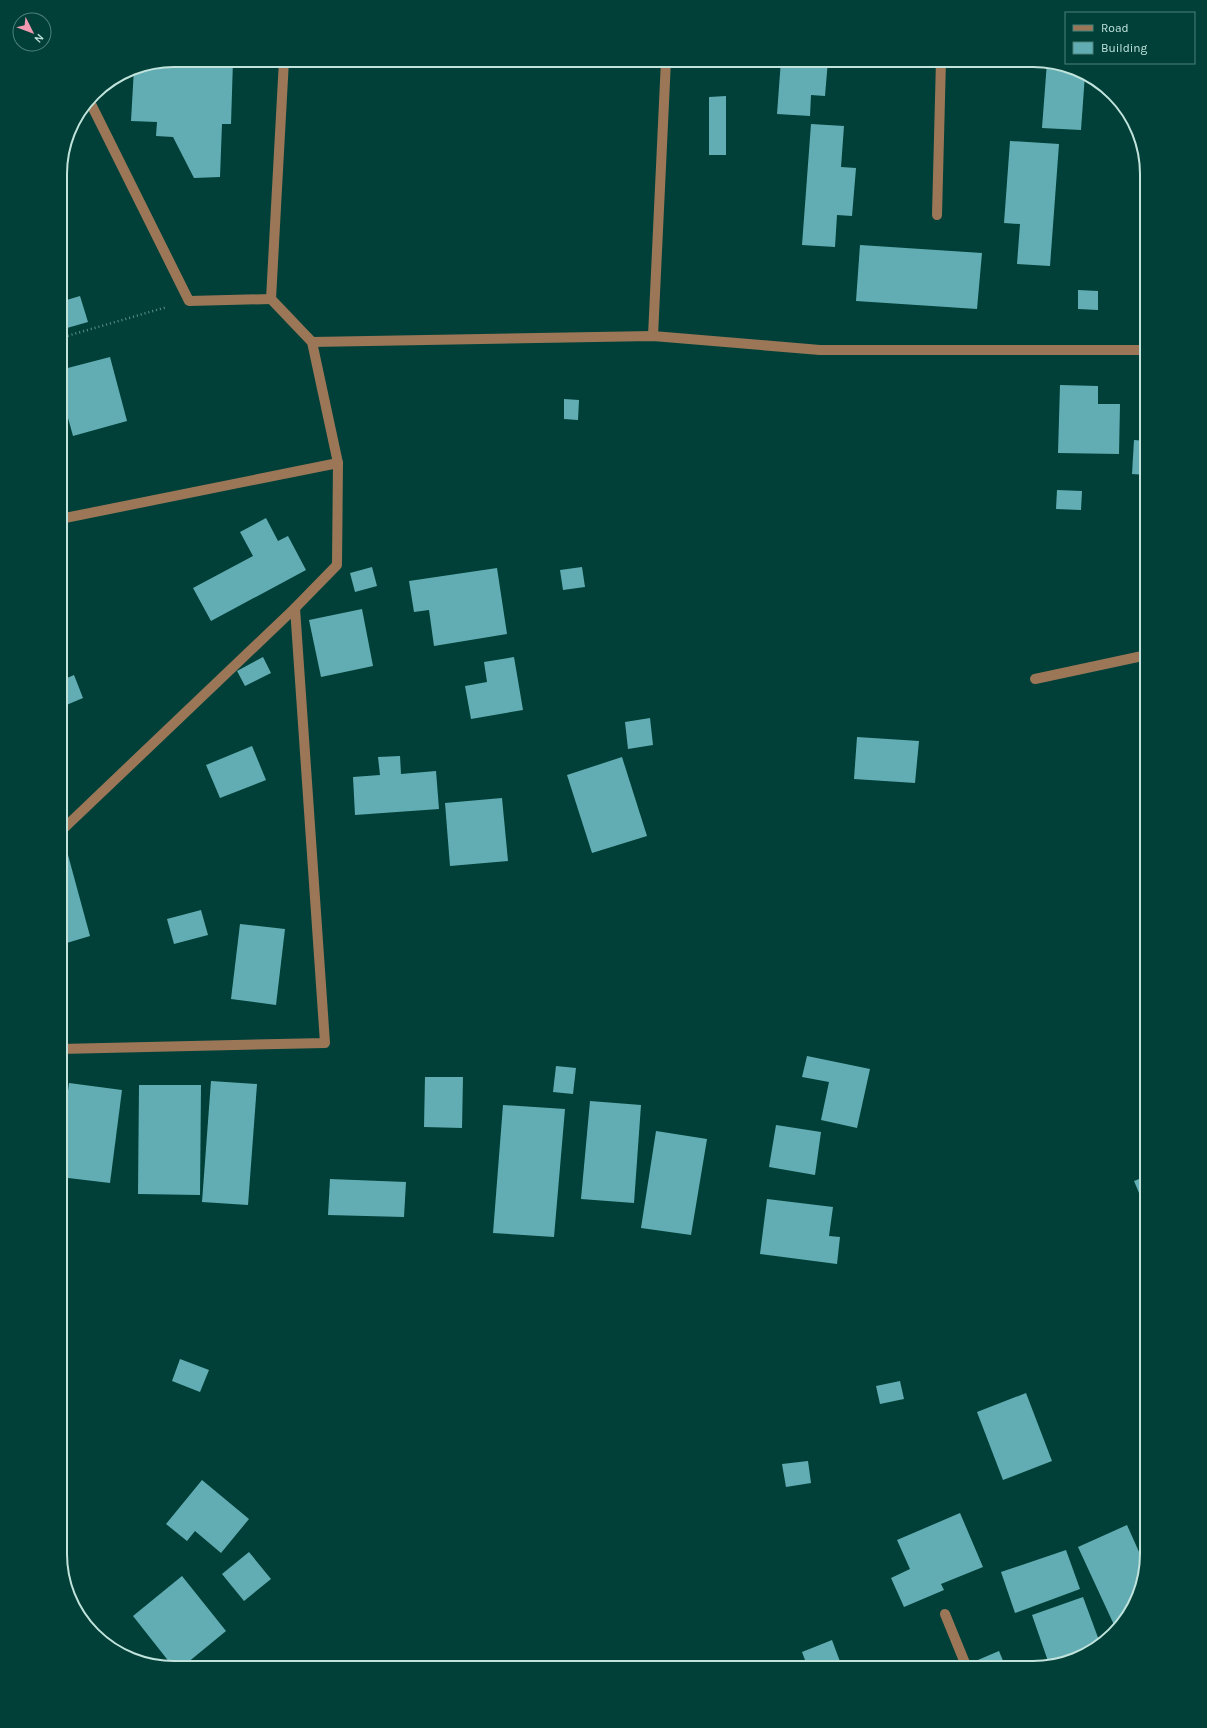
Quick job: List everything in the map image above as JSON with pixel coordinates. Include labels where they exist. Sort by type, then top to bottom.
[{"type":"street","points":[[67,825],[295,608],[337,565],[338,463],[312,342],[271,299],[284,67]]},
{"type":"street","points":[[653,336],[666,67]]},
{"type":"street","points":[[937,215],[940,67]]},
{"type":"street","points":[[92,106],[189,301],[271,299]]},
{"type":"street","points":[[312,342],[653,336],[820,350],[1140,350]]},
{"type":"street","points":[[67,518],[338,463]]},
{"type":"street","points":[[67,1049],[325,1043],[295,608]]},
{"type":"street","points":[[1035,679],[1140,656]]},
{"type":"street","points":[[945,1614],[964,1661]]},
{"type":"path","points":[[67,336],[96,326],[189,301]]},
{"type":"building","points":[[167,67],[233,67],[231,124],[222,124],[220,177],[194,178],[173,137],[156,136],[157,122],[131,121],[134,75],[153,69]]},
{"type":"building","points":[[780,67],[827,67],[825,96],[811,95],[810,116],[777,114]]},
{"type":"building","points":[[1047,68],[1074,75],[1085,80],[1081,130],[1042,128]]},
{"type":"building","points":[[726,96],[726,155],[709,155],[709,97]]},
{"type":"building","points":[[811,124],[844,126],[841,167],[856,168],[852,216],[837,215],[835,247],[802,245]]},
{"type":"building","points":[[1010,141],[1059,144],[1050,266],[1017,264],[1020,224],[1004,223]]},
{"type":"building","points":[[860,245],[982,253],[977,309],[856,301]]},
{"type":"building","points":[[1078,290],[1098,291],[1098,310],[1078,309]]},
{"type":"building","points":[[80,296],[88,322],[67,328],[67,300]]},
{"type":"building","points":[[110,357],[127,421],[73,436],[67,414],[67,368]]},
{"type":"building","points":[[1060,385],[1098,386],[1098,404],[1120,404],[1119,454],[1058,453]]},
{"type":"building","points":[[564,399],[579,400],[578,420],[564,419]]},
{"type":"building","points":[[1134,440],[1140,440],[1140,475],[1132,474]]},
{"type":"building","points":[[1057,490],[1082,491],[1081,510],[1056,509]]},
{"type":"building","points":[[266,518],[278,541],[288,536],[306,570],[211,621],[193,588],[253,556],[240,532]]},
{"type":"building","points":[[372,567],[377,586],[355,592],[350,573]]},
{"type":"building","points":[[582,567],[585,587],[563,590],[560,570]]},
{"type":"building","points":[[497,568],[507,634],[434,646],[429,610],[414,612],[409,581]]},
{"type":"building","points":[[362,609],[373,666],[321,677],[309,620]]},
{"type":"building","points":[[263,657],[271,673],[245,686],[237,671]]},
{"type":"building","points":[[514,657],[523,710],[471,719],[465,686],[487,682],[484,662]]},
{"type":"building","points":[[74,675],[83,698],[67,705],[67,678]]},
{"type":"building","points":[[650,718],[653,745],[628,749],[625,722]]},
{"type":"building","points":[[857,737],[919,741],[915,783],[854,779]]},
{"type":"building","points":[[252,746],[266,780],[220,798],[206,765]]},
{"type":"building","points":[[400,756],[401,774],[436,771],[439,809],[355,815],[353,777],[380,775],[378,757]]},
{"type":"building","points":[[622,757],[647,836],[592,853],[567,775]]},
{"type":"building","points":[[502,798],[508,861],[450,866],[445,803]]},
{"type":"building","points":[[68,855],[90,936],[67,943]]},
{"type":"building","points":[[201,910],[208,935],[174,944],[167,919]]},
{"type":"building","points":[[240,924],[285,929],[276,1005],[231,999]]},
{"type":"building","points":[[807,1056],[870,1069],[857,1128],[821,1120],[829,1082],[802,1077]]},
{"type":"building","points":[[556,1066],[576,1068],[573,1094],[553,1092]]},
{"type":"building","points":[[425,1077],[463,1077],[462,1128],[424,1127]]},
{"type":"building","points":[[211,1081],[257,1084],[248,1205],[202,1202]]},
{"type":"building","points":[[69,1083],[122,1090],[110,1183],[67,1178],[67,1099]]},
{"type":"building","points":[[139,1085],[201,1085],[200,1195],[138,1194]]},
{"type":"building","points":[[590,1101],[641,1105],[634,1203],[581,1199]]},
{"type":"building","points":[[503,1105],[565,1109],[554,1237],[493,1233]]},
{"type":"building","points":[[776,1125],[821,1132],[815,1175],[769,1167]]},
{"type":"building","points":[[656,1131],[707,1139],[691,1235],[641,1228]]},
{"type":"building","points":[[330,1179],[406,1182],[404,1217],[328,1215]]},
{"type":"building","points":[[1140,1179],[1140,1195],[1134,1181]]},
{"type":"building","points":[[767,1199],[833,1207],[829,1236],[840,1237],[837,1264],[760,1254]]},
{"type":"building","points":[[180,1359],[209,1370],[200,1392],[172,1381]]},
{"type":"building","points":[[900,1381],[904,1399],[880,1404],[876,1386]]},
{"type":"building","points":[[1026,1393],[1052,1461],[1003,1480],[977,1412]]},
{"type":"building","points":[[808,1461],[811,1483],[786,1487],[782,1464]]},
{"type":"building","points":[[202,1480],[249,1519],[221,1553],[195,1531],[187,1541],[166,1524]]},
{"type":"building","points":[[960,1513],[983,1567],[941,1584],[944,1590],[904,1607],[891,1578],[910,1569],[897,1540]]},
{"type":"building","points":[[1127,1525],[1140,1554],[1139,1568],[1132,1595],[1126,1607],[1114,1624],[1078,1547]]},
{"type":"building","points":[[1066,1550],[1080,1589],[1015,1613],[1001,1572]]},
{"type":"building","points":[[249,1552],[271,1579],[244,1601],[222,1574]]},
{"type":"building","points":[[182,1576],[226,1631],[190,1661],[168,1661],[133,1616]]},
{"type":"building","points":[[1083,1597],[1098,1639],[1074,1653],[1048,1660],[1032,1615]]},
{"type":"building","points":[[832,1640],[840,1661],[805,1661],[802,1652]]},
{"type":"building","points":[[999,1651],[1003,1661],[975,1661]]}]
